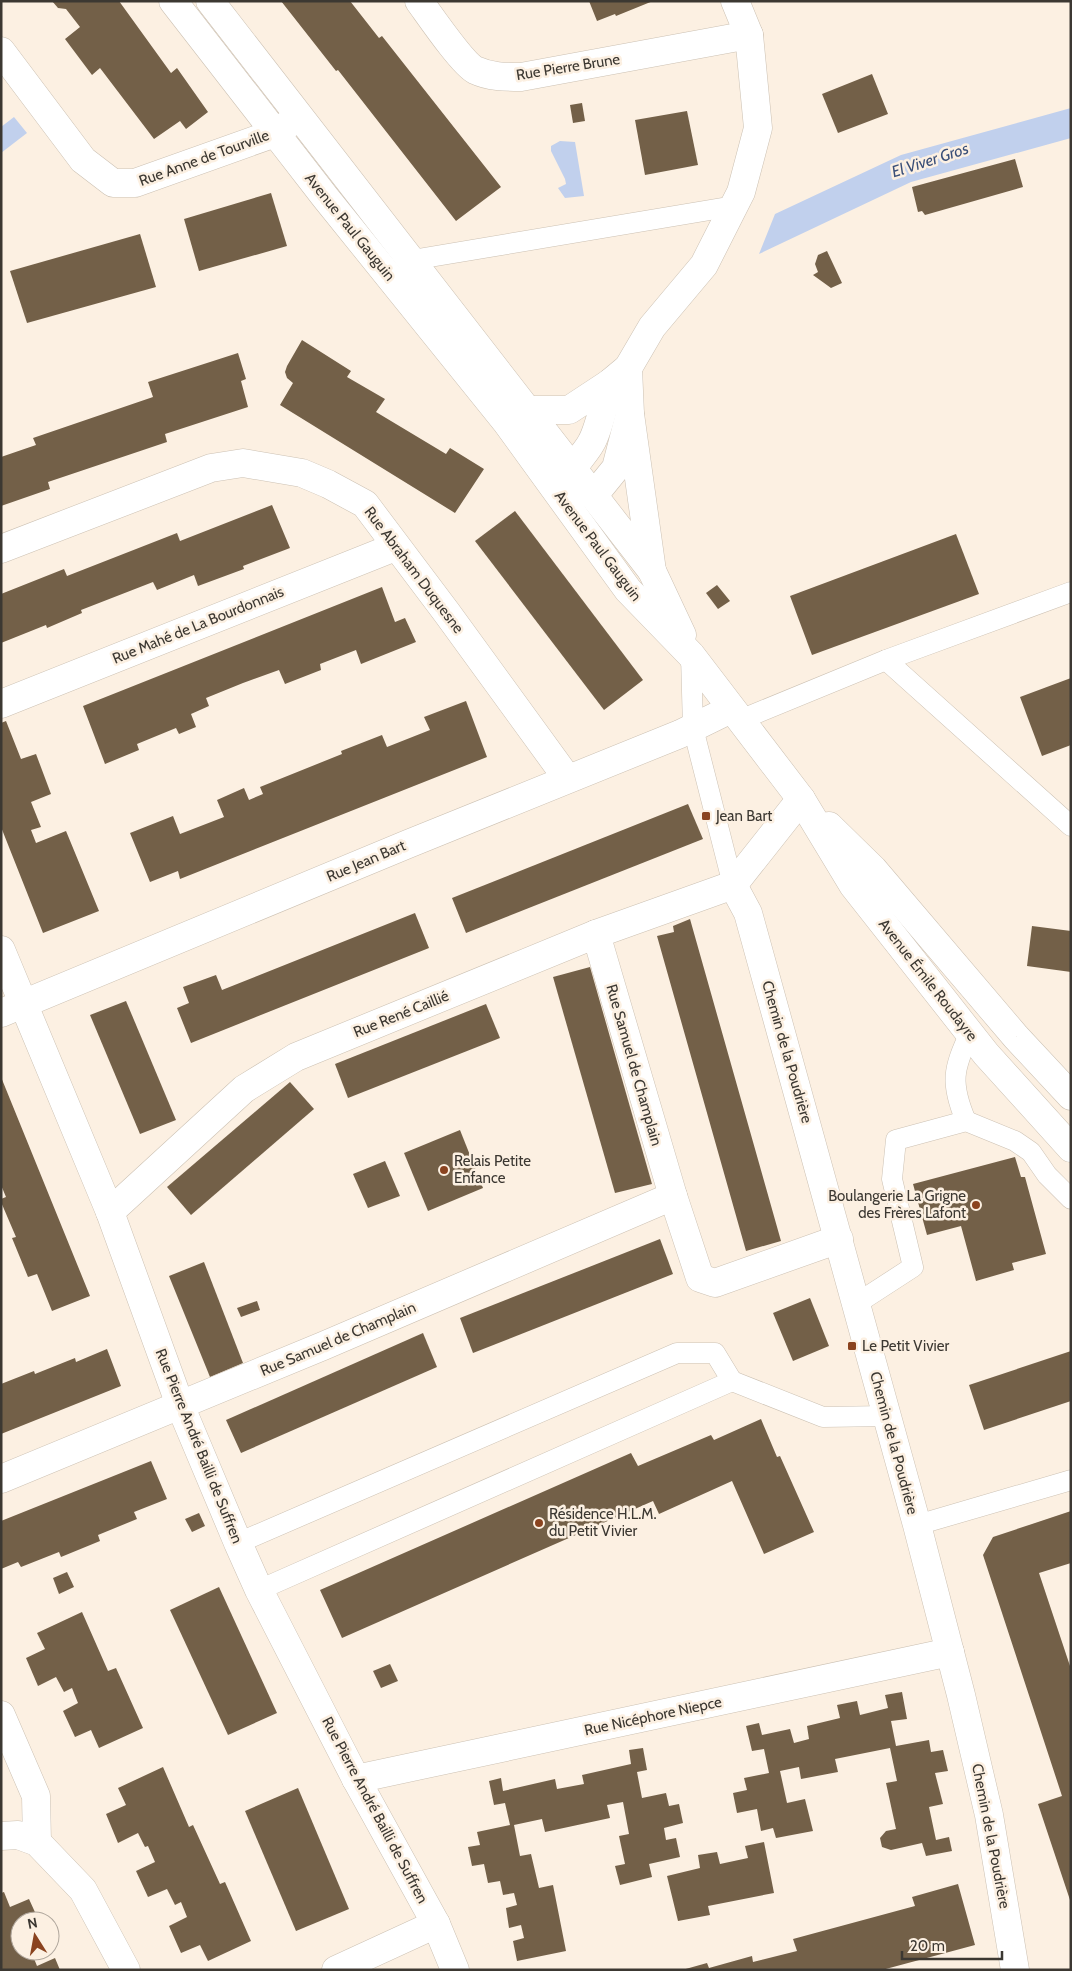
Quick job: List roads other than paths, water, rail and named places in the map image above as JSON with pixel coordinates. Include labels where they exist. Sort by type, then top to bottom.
[{"type":"street","name":"Avenue Paul Gauguin","points":[[173,1],[518,417]]},
{"type":"street","name":"Avenue Paul Gauguin","points":[[210,1],[412,260],[518,417],[576,518],[628,590],[691,655]]},
{"type":"street","name":"Rue Pierre Brune","points":[[419,1],[454,48],[474,69],[493,76],[521,77],[749,35]]},
{"type":"street","points":[[570,477],[592,443],[619,376],[652,327],[704,266],[741,192],[758,128],[749,35],[735,1]]},
{"type":"street","name":"Rue Anne de Tourville","points":[[1,51],[83,160],[113,183],[135,183],[281,129]]},
{"type":"street","name":"Avenue Paul Gauguin","points":[[261,67],[281,129],[339,181],[354,186]]},
{"type":"street","points":[[518,417],[569,410],[619,376]]},
{"type":"street","points":[[619,376],[630,414],[652,572]]},
{"type":"street","points":[[594,495],[616,468],[630,414]]},
{"type":"street","points":[[518,417],[570,477],[576,518]]},
{"type":"street","name":"Rue Abraham Duquesne","points":[[1,549],[211,468],[243,463],[302,473],[328,484],[364,504],[395,547],[448,613],[567,778]]},
{"type":"street","name":"Avenue Paul Gauguin","points":[[570,477],[594,495],[652,572],[691,655]]},
{"type":"street","name":"Rue Mahé de La Bourdonnais","points":[[1,704],[395,547]]},
{"type":"street","name":"Avenue Émile Roudayre","points":[[691,655],[801,799],[853,885],[986,1054],[1071,1148]]},
{"type":"street","name":"Rue Jean Bart","points":[[12,1009],[567,778],[693,728],[736,715]]},
{"type":"street","points":[[733,885],[801,799]]},
{"type":"street","name":"Avenue Émile Roudayre","points":[[801,799],[873,869],[1016,1037],[1071,1096]]},
{"type":"street","name":"Rue René Caillié","points":[[110,1212],[244,1089],[296,1056],[596,934],[733,885]]},
{"type":"street","name":"Chemin de la Poudrière","points":[[733,885],[748,913],[917,1524],[989,1815],[1015,1970]]},
{"type":"street","name":"Rue Samuel de Champlain","points":[[596,934],[673,1196],[700,1278],[714,1283],[839,1239]]},
{"type":"street","name":"Rue Pierre André Bailli de Suffren","points":[[1,950],[12,1009],[110,1212],[180,1405],[259,1590],[356,1779],[436,1924],[454,1970]]},
{"type":"street","name":"Rue Samuel de Champlain","points":[[1,1479],[368,1327],[673,1196]]},
{"type":"street","name":"Rue Nicéphore Niepce","points":[[356,1779],[950,1652]]},
{"type":"street","points":[[1,1715],[36,1796],[37,1842]]},
{"type":"street","points":[[1,1836],[18,1835],[37,1842],[82,1890],[126,1970]]},
{"type":"street","points":[[336,1970],[436,1924]]},
{"type":"lane","points":[[412,260],[734,206]]},
{"type":"lane","points":[[736,715],[1071,592]]},
{"type":"lane","points":[[691,655],[693,728],[733,885]]},
{"type":"lane","points":[[886,660],[1071,826]]},
{"type":"lane","points":[[966,1120],[957,1099],[954,1076],[959,1056],[970,1033]]},
{"type":"lane","points":[[856,1304],[913,1267],[892,1179],[896,1140],[966,1120],[1015,1141],[1031,1152],[1047,1175],[1071,1199]]},
{"type":"lane","points":[[238,1542],[677,1353],[715,1353],[732,1381],[823,1418],[887,1416]]},
{"type":"lane","points":[[259,1590],[732,1381]]},
{"type":"lane","points":[[917,1524],[1071,1480]]},
{"type":"water","name":"El Viver Gros","points":[[1071,108],[1071,138],[911,182],[759,254],[775,214],[901,155]]},
{"type":"water","points":[[14,117],[27,133],[1,153],[1,127]]},
{"type":"water","points":[[560,141],[575,142],[584,196],[565,198],[558,188],[566,184],[551,151],[551,146]]},
{"type":"place","name":"Jean Bart","points":[[706,816]]},
{"type":"place","name":"Relais Petite Enfance","points":[[444,1170]]},
{"type":"place","name":"Boulangerie La Grigne des Frères Lafont","points":[[976,1205]]},
{"type":"place","name":"Le Petit Vivier","points":[[852,1346]]},
{"type":"place","name":"Résidence H.L.M. du Petit Vivier","points":[[539,1523]]}]
